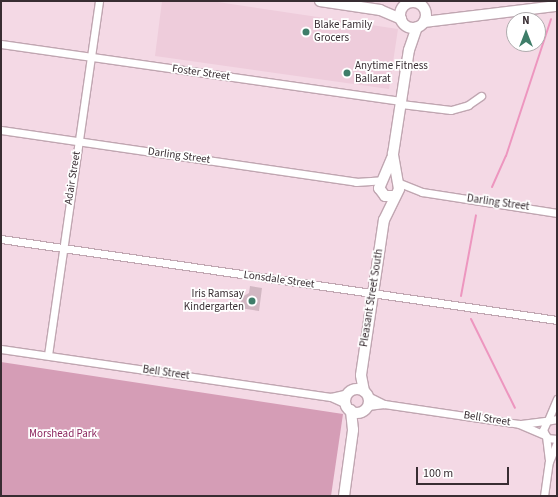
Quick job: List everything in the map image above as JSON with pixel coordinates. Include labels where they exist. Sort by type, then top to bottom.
[{"type":"street","name":"Adair Street","points":[[48,355],[62,248],[99,1]]},
{"type":"street","points":[[320,1],[380,10],[404,22],[420,24],[453,16],[557,6]]},
{"type":"street","points":[[380,10],[407,4],[422,5],[453,16]]},
{"type":"street","points":[[407,4],[404,22],[409,50]]},
{"type":"street","points":[[393,154],[397,182],[395,195],[388,197],[381,193],[383,180],[393,154],[409,50],[420,24],[422,5]]},
{"type":"street","name":"Foster Street","points":[[1,44],[451,110],[468,105],[481,96]]},
{"type":"street","name":"Darling Street","points":[[1,130],[356,182],[383,180]]},
{"type":"street","points":[[383,180],[390,178],[397,182]]},
{"type":"street","name":"Darling Street","points":[[356,182],[381,193]]},
{"type":"street","name":"Darling Street","points":[[397,182],[422,192],[553,211],[557,213]]},
{"type":"street","name":"Darling Street","points":[[395,195],[422,192]]},
{"type":"street","name":"Pleasant Street South","points":[[357,400],[384,220],[381,193]]},
{"type":"street","name":"Pleasant Street South","points":[[384,220],[395,195]]},
{"type":"street","name":"Lonsdale Street","points":[[1,239],[557,320]]},
{"type":"street","name":"Bell Street","points":[[1,349],[519,424],[557,441]]},
{"type":"street","name":"Bell Street","points":[[331,397],[357,400]]},
{"type":"street","points":[[550,462],[543,428],[557,399]]},
{"type":"street","points":[[344,496],[357,400]]},
{"type":"street","name":"Bell Street","points":[[519,424],[557,419]]},
{"type":"street","points":[[544,496],[550,462],[557,441]]},
{"type":"shaded area","points":[[162,1],[211,1],[398,29],[389,89],[155,56]]},
{"type":"green space","name":"Morshead Park","points":[[1,362],[343,414],[331,496],[1,496]]},
{"type":"building","name":"Iris Ramsay Kindergarten","points":[[250,286],[262,288],[259,311],[240,308],[242,297],[249,293]]},
{"type":"waterway","points":[[492,187],[506,156],[551,19]]},
{"type":"waterway","points":[[461,296],[476,215]]},
{"type":"waterway","points":[[471,319],[515,408]]},
{"type":"place","name":"Blake Family Grocers","points":[[306,32]]},
{"type":"place","name":"Anytime Fitness Ballarat","points":[[347,73]]},
{"type":"place","name":"Iris Ramsay Kindergarten","points":[[252,301]]}]
